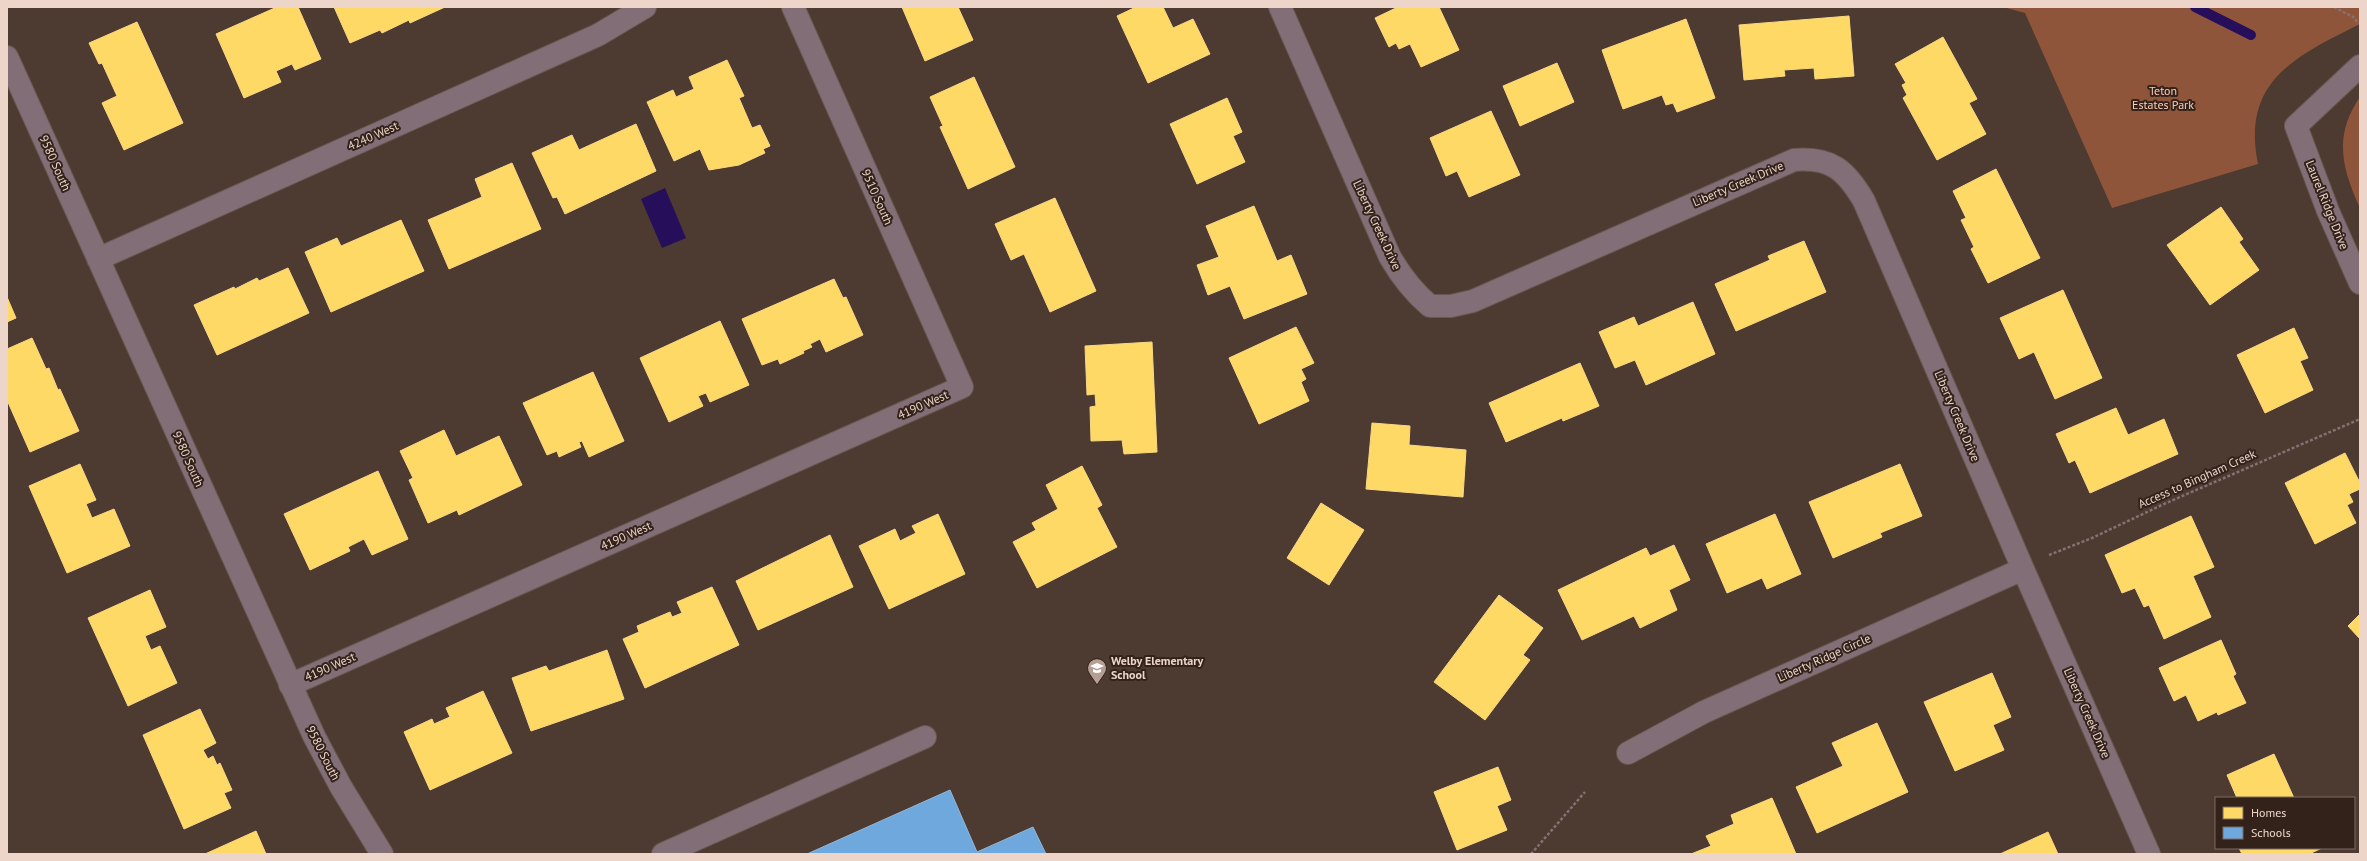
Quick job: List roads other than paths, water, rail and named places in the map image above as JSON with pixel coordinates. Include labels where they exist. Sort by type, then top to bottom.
[{"type":"street","name":"4240 West","points":[[98,259],[598,35],[645,7]]},
{"type":"street","name":"9510 South","points":[[793,7],[962,387]]},
{"type":"street","name":"Liberty Creek Drive","points":[[1280,7],[1390,256],[1400,275],[1413,292],[1430,306],[1451,306],[1473,301],[1776,166],[1794,160],[1812,159],[1823,161],[1843,171],[1854,184],[1864,201],[2023,569],[2149,854]]},
{"type":"street","name":"9580 South","points":[[7,57],[290,685],[341,787],[382,854]]},
{"type":"street","name":"Laurel Ridge Drive","points":[[2360,66],[2296,126],[2328,211],[2360,283]]},
{"type":"street","name":"4190 West","points":[[290,685],[962,387]]},
{"type":"street","name":"Liberty Ridge Circle","points":[[1628,753],[1704,712],[2023,569]]},
{"type":"street","points":[[663,854],[925,738]]},
{"type":"waterway","points":[[2195,7],[2251,35]]},
{"type":"place","name":"Welby Elementary School","points":[[1097,685]]},
{"type":"park label","name":"Teton Estates Park","points":[[2163,98]]}]
